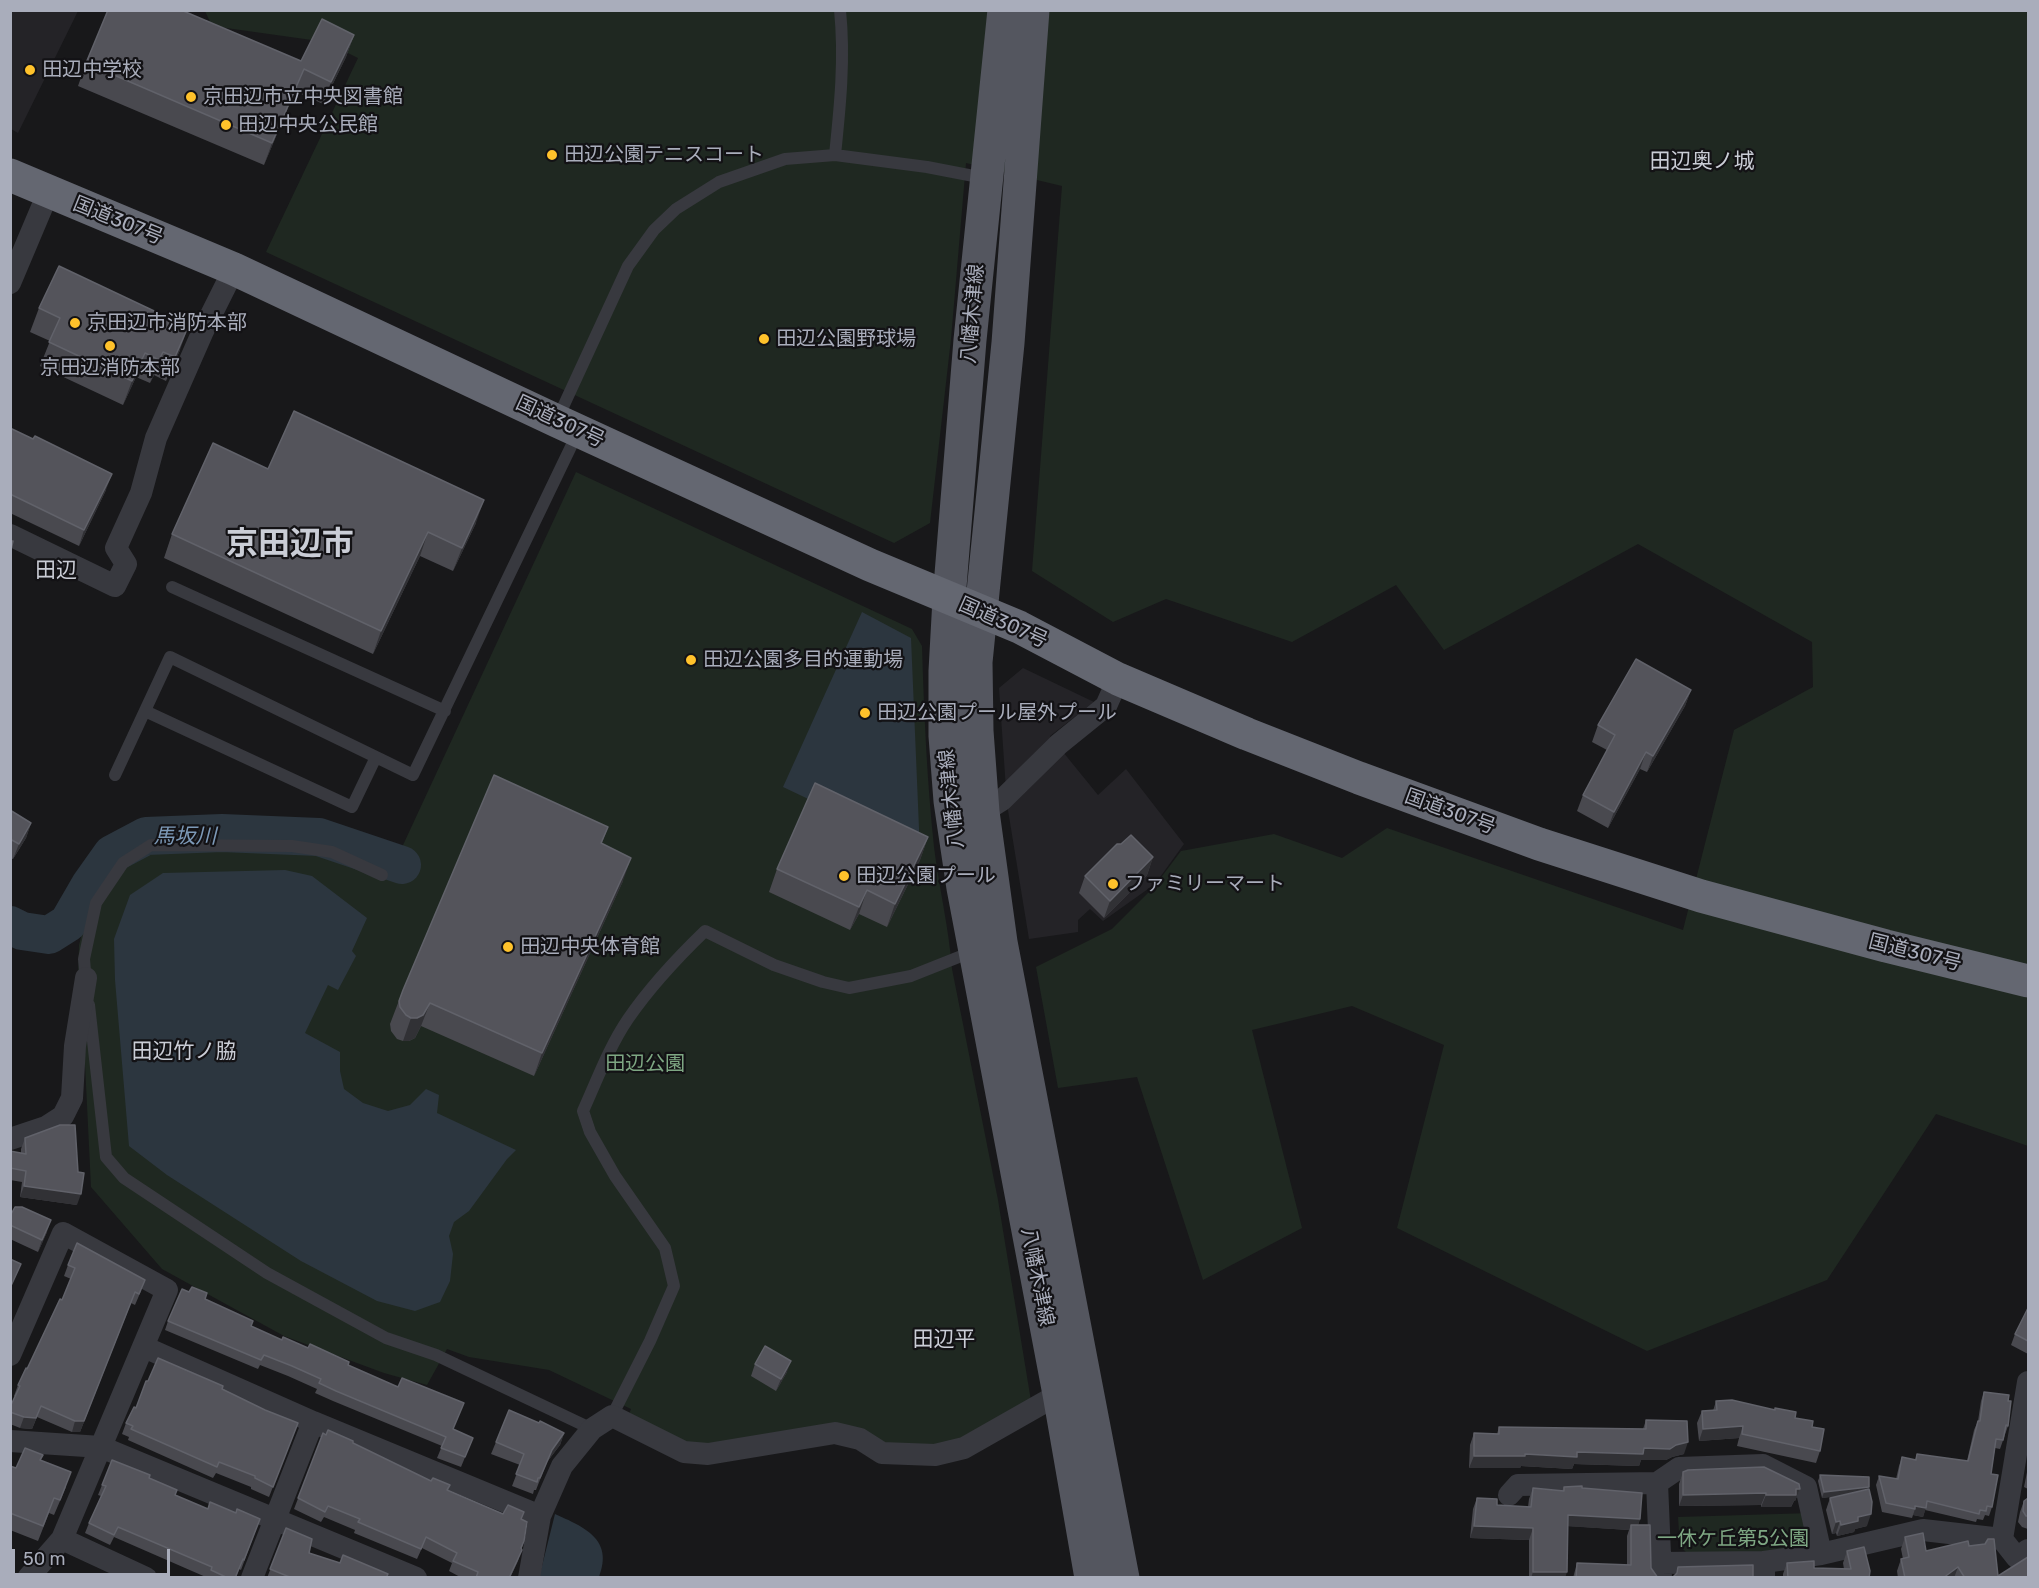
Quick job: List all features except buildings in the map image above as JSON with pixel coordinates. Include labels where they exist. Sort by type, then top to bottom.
[{"type":"highway","name":"国道307号","points":[[10,175],[48,193],[234,269],[870,565],[1019,627],[1118,679],[1214,721],[1359,778],[1539,844],[1701,896],[1886,946],[2028,981]]},
{"type":"main road","name":"八幡木津線","points":[[1004,10],[970,340],[949,598],[945,736],[950,801],[963,888],[1059,1394],[1090,1578]]},
{"type":"main road","name":"八幡木津線","points":[[1032,10],[1008,343],[976,662],[977,731],[983,812],[1004,954],[1122,1578]]},
{"type":"street","points":[[10,283],[48,193]]},
{"type":"street","points":[[10,535],[115,586],[126,564],[116,548],[141,493],[156,438],[203,331],[234,269]]},
{"type":"street","points":[[983,812],[1002,800],[1059,744],[1106,706],[1118,679]]},
{"type":"street","points":[[10,1139],[46,1127],[63,1116],[72,1098],[75,1046],[86,978]]},
{"type":"street","points":[[10,1355],[63,1233],[167,1290],[62,1539],[28,1578]]},
{"type":"street","points":[[144,1347],[313,1422],[540,1516]]},
{"type":"street","points":[[2028,1382],[2002,1539],[2016,1558],[2028,1550]]},
{"type":"street","points":[[529,1578],[540,1516],[562,1466],[592,1429],[612,1416],[684,1452],[708,1454],[835,1433],[860,1439],[882,1453],[935,1455],[964,1448],[1059,1394]]},
{"type":"street","points":[[252,1578],[313,1422]]},
{"type":"street","points":[[10,1441],[101,1447],[416,1578]]},
{"type":"street","points":[[1509,1495],[1518,1485],[1657,1483],[1679,1468],[1763,1465],[1806,1487],[1821,1554]]},
{"type":"street","points":[[1657,1483],[1661,1570],[1764,1570],[1923,1530],[2002,1539]]},
{"type":"street","points":[[62,1539],[146,1578]]},
{"type":"lane","points":[[835,155],[842,90],[843,36],[840,10]]},
{"type":"lane","points":[[115,775],[170,657],[413,775],[445,711],[568,426],[628,266],[654,230],[676,209],[719,182],[785,159],[835,155],[927,167],[987,178]]},
{"type":"lane","points":[[172,587],[445,711]]},
{"type":"lane","points":[[145,711],[352,807],[376,757]]},
{"type":"lane","points":[[382,875],[332,852],[292,846],[151,845],[123,863],[96,903],[84,959],[106,1157],[124,1178],[267,1273],[386,1338],[436,1355],[592,1429]]},
{"type":"lane","points":[[612,1416],[650,1341],[674,1286],[665,1248],[615,1176],[590,1132],[583,1111],[609,1052],[627,1020],[673,963],[705,931],[774,965],[823,982],[849,988],[911,976],[975,950]]},
{"type":"shaded area","name":"田辺中学校","points":[[11,10],[78,11],[18,133],[11,129]]},
{"type":"shaded area","name":"田辺公園プール屋外プール","points":[[862,612],[911,638],[920,852],[783,787]]},
{"type":"shaded area","points":[[1023,668],[1094,702],[1050,736],[1098,795],[1126,769],[1184,844],[1155,884],[1103,921],[1090,909],[1078,920],[1078,932],[1029,939],[1007,804],[999,688]]},
{"type":"shaded area","points":[[285,870],[312,876],[367,918],[352,951],[356,956],[338,990],[328,985],[305,1033],[340,1052],[340,1071],[344,1089],[363,1103],[388,1111],[410,1105],[426,1089],[439,1095],[437,1113],[516,1150],[469,1211],[454,1222],[449,1236],[453,1254],[450,1281],[440,1302],[415,1311],[377,1301],[301,1261],[167,1175],[129,1146],[115,980],[114,939],[130,895],[163,873]]},
{"type":"shaded area","points":[[555,1514],[594,1536],[603,1553],[603,1564],[599,1577],[539,1578]]},
{"type":"green space","points":[[205,11],[2028,11],[2028,1146],[1936,1114],[1827,1280],[1647,1351],[1397,1228],[1444,1045],[1352,1006],[1252,1030],[1302,1228],[1203,1280],[1137,1077],[1058,1088],[1036,967],[1112,929],[1154,887],[1181,851],[1274,834],[1342,858],[1387,828],[1683,930],[1734,730],[1813,687],[1812,642],[1638,544],[1444,650],[1396,585],[1292,642],[1166,599],[1113,622],[1032,571],[1062,186],[966,163],[951,339],[930,523],[894,543],[266,252],[358,58],[326,42],[212,26]]},
{"type":"green space","name":"田辺公園","points":[[576,472],[912,629],[922,646],[928,772],[936,862],[952,969],[998,1200],[1031,1401],[968,1438],[935,1446],[884,1443],[692,1447],[628,1417],[631,1409],[549,1370],[469,1357],[447,1349],[427,1385],[384,1373],[284,1336],[162,1269],[91,1187],[83,1023],[78,977],[79,945],[91,898],[118,858],[151,841],[333,847],[391,871]]},
{"type":"green space","name":"一休ケ丘第5公園","points":[[1812,1513],[1821,1554],[1697,1563],[1680,1546],[1678,1517]]},
{"type":"waterway","name":"馬坂川","points":[[10,925],[22,931],[49,935],[68,923],[90,885],[112,854],[146,836],[222,833],[319,837],[402,865]]},
{"type":"place","name":"田辺中学校","points":[[30,70]]},
{"type":"place","name":"京田辺市立中央図書館","points":[[191,97]]},
{"type":"place","name":"田辺中央公民館","points":[[226,125]]},
{"type":"place","name":"田辺公園テニスコート","points":[[552,155]]},
{"type":"place","name":"京田辺市消防本部","points":[[75,323]]},
{"type":"place","name":"田辺公園野球場","points":[[764,339]]},
{"type":"place","name":"京田辺消防本部","points":[[110,346]]},
{"type":"place","name":"田辺公園多目的運動場","points":[[691,660]]},
{"type":"place","name":"田辺公園プール屋外プール","points":[[865,713]]},
{"type":"place","name":"田辺公園プール","points":[[844,876]]},
{"type":"place","name":"ファミリーマート","points":[[1113,884]]},
{"type":"place","name":"田辺中央体育館","points":[[508,947]]},
{"type":"district","name":"田辺奥ノ城","points":[[1702,162]]},
{"type":"district","name":"京田辺市","points":[[290,545]]},
{"type":"district","name":"田辺","points":[[56,571]]},
{"type":"district","name":"田辺竹ノ脇","points":[[184,1052]]},
{"type":"district","name":"田辺平","points":[[944,1340]]}]
